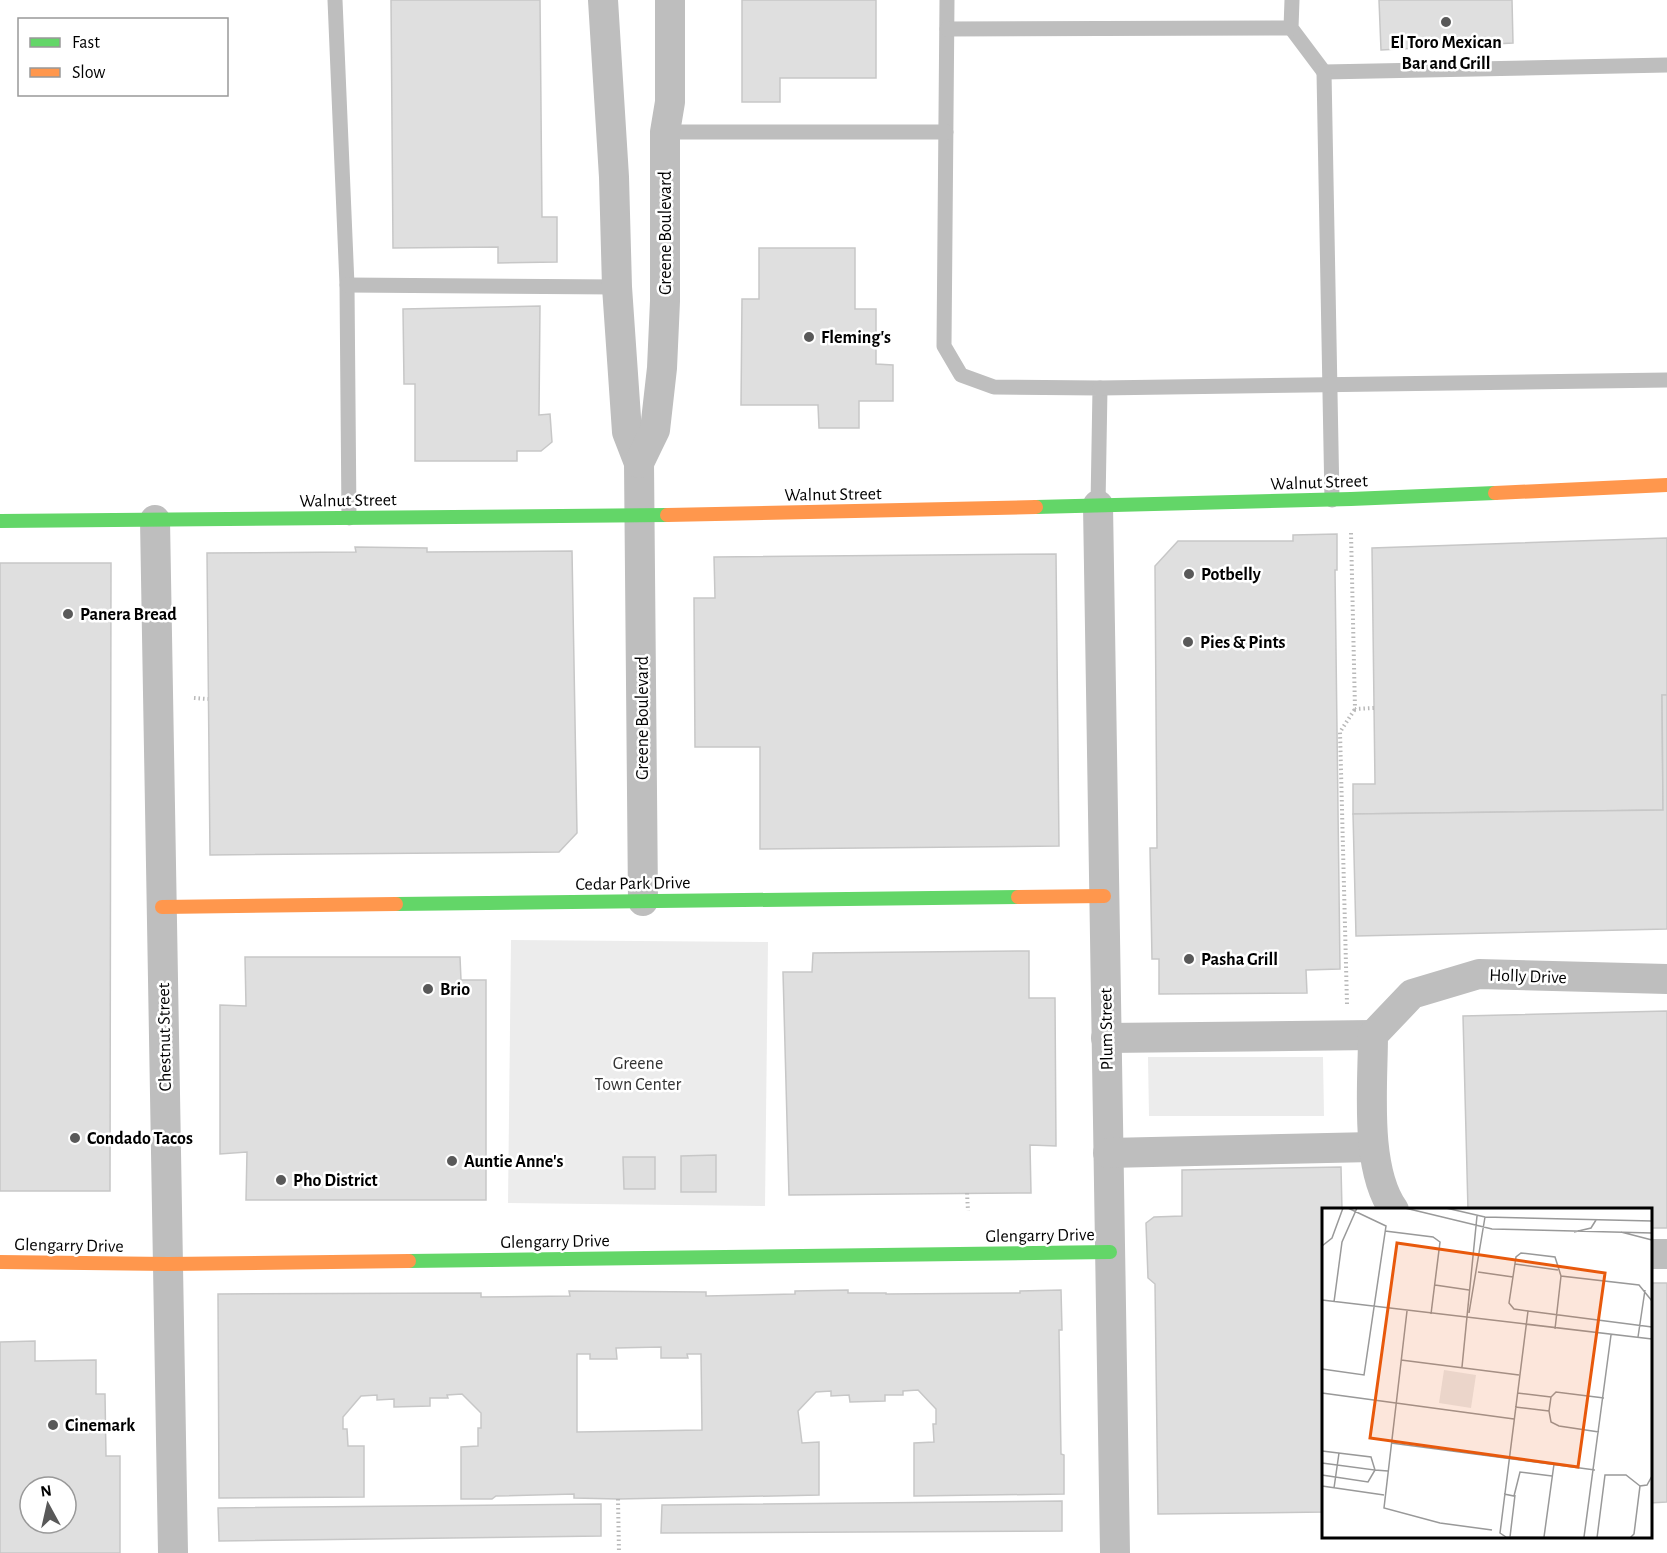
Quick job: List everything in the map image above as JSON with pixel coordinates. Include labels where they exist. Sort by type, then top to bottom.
[{"type":"street","name":"Greene Boulevard","points":[[603,0],[614,177],[617,287],[627,432],[639,463],[643,901]]},
{"type":"street","name":"Greene Boulevard","points":[[639,463],[655,430],[662,368],[665,301],[665,132],[670,102],[670,0]]},
{"type":"street","name":"Walnut Street","points":[[0,522],[640,516],[1332,500],[1667,485]]},
{"type":"street","name":"Plum Street","points":[[1098,505],[1114,1553]]},
{"type":"street","name":"Chestnut Street","points":[[155,520],[173,1553]]},
{"type":"street","name":"Cedar Park Drive","points":[[162,907],[1104,896]]},
{"type":"street","name":"Holly Drive","points":[[1361,1035],[1412,994],[1479,974],[1667,979]]},
{"type":"street","points":[[1106,1038],[1361,1035],[1373,1095],[1373,1147],[1385,1197],[1393,1208]]},
{"type":"street","points":[[1108,1153],[1373,1147]]},
{"type":"street","name":"Glengarry Drive","points":[[0,1262],[168,1264],[1110,1252]]},
{"type":"lane","points":[[335,0],[347,285],[349,518]]},
{"type":"lane","points":[[947,0],[944,346],[961,375],[994,387],[1100,388],[1667,380]]},
{"type":"lane","points":[[1292,0],[1291,28],[1324,72],[1332,500]]},
{"type":"lane","points":[[947,29],[1291,28]]},
{"type":"lane","points":[[1324,72],[1667,65]]},
{"type":"lane","points":[[665,132],[946,132]]},
{"type":"lane","points":[[347,285],[617,287]]},
{"type":"lane","points":[[1098,505],[1100,388]]},
{"type":"path","points":[[1351,499],[1355,709],[1340,732],[1361,1035]]},
{"type":"path","points":[[194,698],[208,699]]},
{"type":"path","points":[[1355,709],[1374,708]]},
{"type":"path","points":[[967,1193],[968,1211]]},
{"type":"path","points":[[618,1499],[619,1553]]},
{"type":"green space","name":"Greene Town Center","points":[[511,940],[768,942],[765,1206],[508,1203]]},
{"type":"green space","points":[[1148,1057],[1323,1057],[1324,1116],[1149,1116]]},
{"type":"building","points":[[391,0],[540,0],[542,217],[557,217],[557,262],[498,263],[498,247],[393,248]]},
{"type":"building","points":[[742,0],[876,0],[876,78],[780,78],[780,102],[742,102]]},
{"type":"building","name":"El Toro Mexican Bar and Grill","points":[[1379,0],[1512,0],[1513,43],[1381,50]]},
{"type":"building","name":"Fleming's","points":[[759,248],[855,248],[855,309],[876,309],[876,364],[893,365],[893,401],[859,401],[859,428],[819,428],[818,405],[741,405],[742,299],[759,299]]},
{"type":"building","points":[[540,306],[539,415],[550,414],[552,442],[541,451],[517,451],[517,461],[415,461],[415,384],[404,384],[403,309]]},
{"type":"building","points":[[1337,534],[1337,570],[1335,570],[1340,969],[1306,970],[1307,993],[1159,994],[1159,959],[1152,959],[1150,848],[1157,848],[1155,566],[1178,541],[1293,541],[1293,535]]},
{"type":"building","points":[[1667,538],[1667,695],[1662,695],[1663,810],[1353,814],[1353,784],[1375,784],[1372,548]]},
{"type":"building","points":[[355,547],[427,548],[427,552],[572,551],[577,833],[559,852],[210,855],[207,553],[356,552]]},
{"type":"building","points":[[1056,554],[1059,846],[760,849],[760,747],[695,747],[694,598],[715,598],[714,557]]},
{"type":"building","points":[[0,563],[111,563],[110,1191],[0,1191]]},
{"type":"building","points":[[1662,695],[1667,695],[1667,929],[1356,936],[1353,814],[1663,810]]},
{"type":"building","points":[[1029,951],[1029,998],[1055,998],[1056,1146],[1030,1145],[1031,1193],[789,1195],[783,972],[812,972],[813,953]]},
{"type":"building","points":[[245,957],[460,957],[461,980],[486,980],[486,1200],[246,1200],[247,1152],[220,1154],[220,1005],[246,1006]]},
{"type":"building","points":[[1667,1011],[1667,1228],[1652,1228],[1652,1208],[1468,1208],[1463,1016]]},
{"type":"building","points":[[716,1155],[716,1192],[681,1192],[681,1156]]},
{"type":"building","points":[[623,1157],[655,1157],[655,1189],[624,1189]]},
{"type":"building","points":[[1341,1167],[1342,1208],[1322,1208],[1322,1512],[1158,1514],[1155,1284],[1148,1278],[1146,1223],[1154,1217],[1182,1216],[1182,1170]]},
{"type":"building","points":[[1652,1283],[1667,1283],[1667,1502],[1652,1503]]},
{"type":"building","points":[[848,1290],[848,1293],[886,1294],[1020,1293],[1020,1291],[1061,1290],[1062,1330],[1059,1330],[1064,1494],[914,1496],[914,1443],[934,1442],[933,1424],[936,1424],[936,1409],[918,1390],[903,1391],[903,1395],[885,1395],[885,1401],[850,1402],[849,1395],[831,1396],[831,1391],[816,1392],[798,1411],[802,1443],[819,1442],[819,1495],[618,1499],[574,1498],[574,1494],[461,1499],[461,1447],[478,1446],[478,1428],[481,1428],[481,1413],[462,1394],[447,1395],[448,1398],[430,1398],[430,1406],[394,1407],[394,1399],[377,1400],[377,1395],[361,1396],[343,1417],[343,1429],[347,1429],[348,1446],[364,1446],[364,1497],[219,1498],[218,1294],[481,1293],[481,1297],[570,1296],[569,1291],[706,1292],[706,1296],[795,1294],[795,1291]],"holes":[[[661,1347],[661,1358],[688,1358],[687,1354],[701,1354],[702,1430],[577,1432],[577,1354],[590,1354],[590,1359],[617,1359],[616,1348]]]},
{"type":"building","name":"Cinemark","points":[[35,1341],[35,1361],[96,1360],[96,1394],[105,1394],[106,1456],[120,1456],[120,1553],[0,1553],[0,1342]]},
{"type":"building","points":[[1062,1501],[1062,1531],[661,1533],[662,1505]]},
{"type":"building","points":[[601,1504],[601,1536],[219,1541],[218,1508]]},
{"type":"traffic: fast","points":[[1036,507],[1495,493]]},
{"type":"traffic: fast","points":[[0,521],[667,515]]},
{"type":"traffic: fast","points":[[396,904],[1018,897]]},
{"type":"traffic: fast","points":[[409,1261],[1110,1252]]},
{"type":"traffic: slow","points":[[1495,493],[1667,485]]},
{"type":"traffic: slow","points":[[667,515],[1036,507]]},
{"type":"traffic: slow","points":[[1018,897],[1104,896]]},
{"type":"traffic: slow","points":[[162,907],[396,904]]},
{"type":"traffic: slow","points":[[0,1262],[168,1264],[409,1261]]},
{"type":"place","name":"El Toro Mexican Bar and Grill","points":[[1446,22]]},
{"type":"place","name":"Fleming's","points":[[809,337]]},
{"type":"place","name":"Potbelly","points":[[1189,574]]},
{"type":"place","name":"Panera Bread","points":[[68,614]]},
{"type":"place","name":"Pies & Pints","points":[[1188,642]]},
{"type":"place","name":"Pasha Grill","points":[[1189,959]]},
{"type":"place","name":"Brio","points":[[428,989]]},
{"type":"place","name":"Condado Tacos","points":[[75,1138]]},
{"type":"place","name":"Auntie Anne's","points":[[452,1161]]},
{"type":"place","name":"Pho District","points":[[281,1180]]},
{"type":"place","name":"Cinemark","points":[[53,1425]]}]
